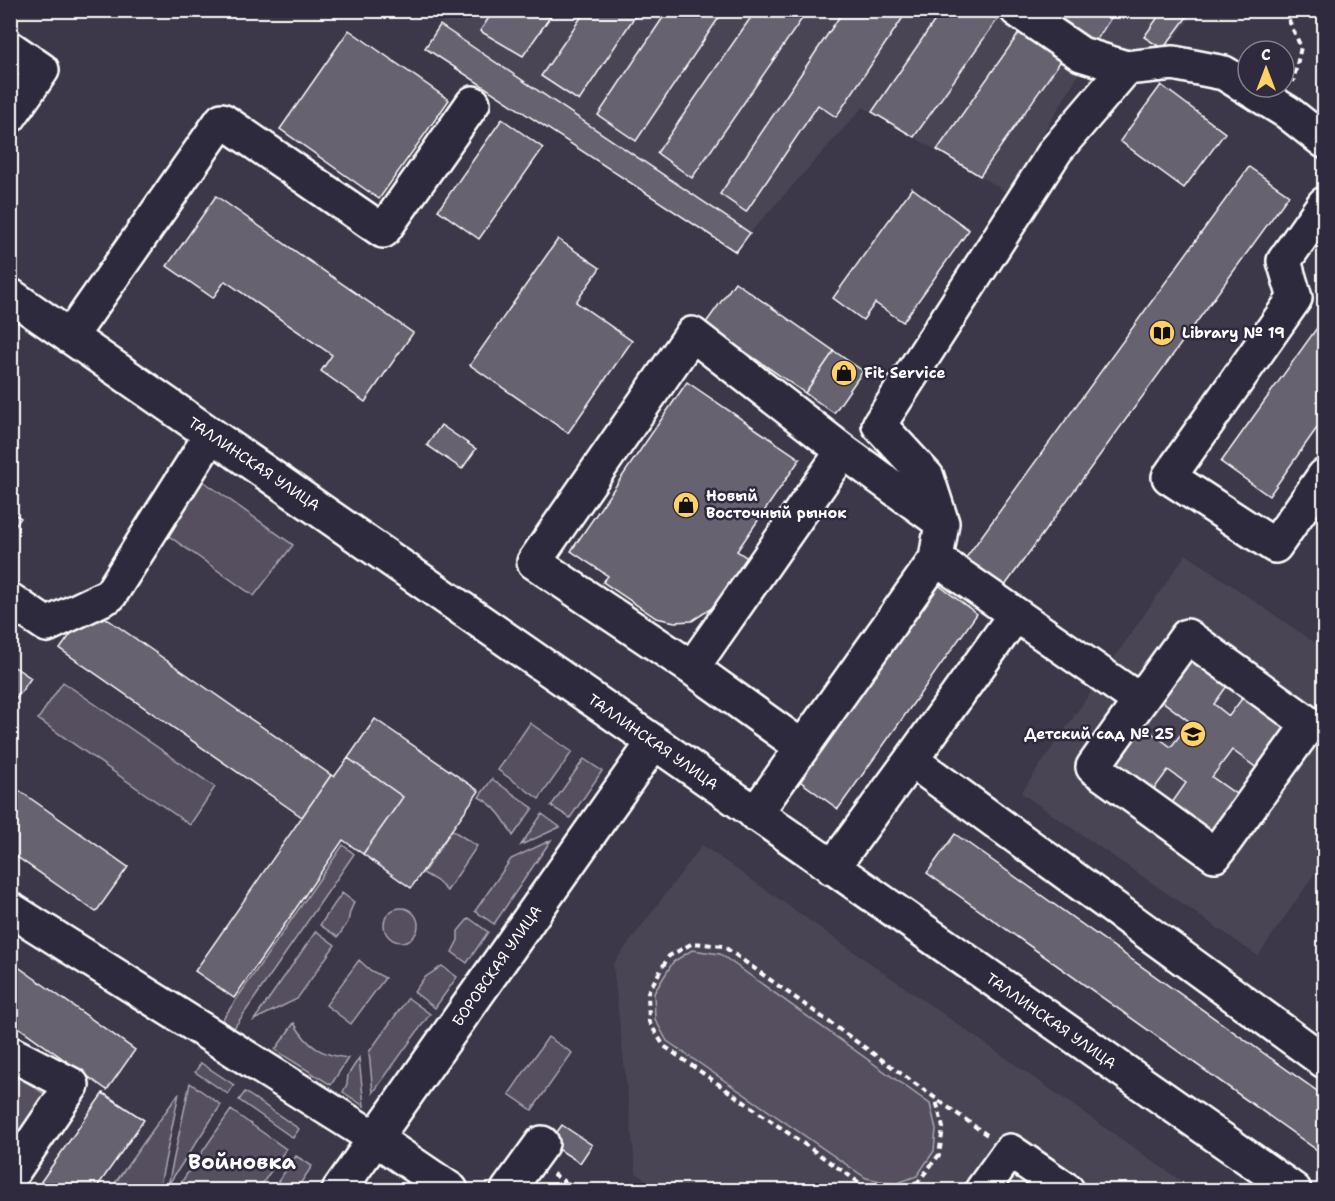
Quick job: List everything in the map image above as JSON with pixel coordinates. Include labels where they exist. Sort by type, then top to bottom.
[{"type":"street","points":[[1017,10],[1081,54],[1126,68],[1173,63],[1224,72],[1287,112],[1324,141]]},
{"type":"street","points":[[10,48],[42,70],[10,116]]},
{"type":"street","points":[[754,814],[936,559],[942,523],[927,477],[879,425],[1056,150],[1126,68]]},
{"type":"street","points":[[70,337],[222,120],[383,231],[473,103]]},
{"type":"street","points":[[1324,204],[1284,261],[1295,298],[1170,477],[1275,546],[1324,476]]},
{"type":"street","name":"ТАЛЛИНСКАЯ УЛИЦА","points":[[10,294],[1294,1191]]},
{"type":"street","points":[[802,747],[692,668],[534,562],[692,334],[843,451],[942,523]]},
{"type":"street","points":[[10,600],[47,625],[110,595],[211,435]]},
{"type":"street","points":[[692,668],[843,451]]},
{"type":"street","points":[[936,559],[1140,701]]},
{"type":"street","points":[[832,868],[1015,615]]},
{"type":"street","points":[[1187,636],[1309,724],[1215,855],[1093,767],[1140,701],[1187,636]]},
{"type":"street","name":"БОРОВСКАЯ УЛИЦА","points":[[339,1191],[654,742]]},
{"type":"street","points":[[911,760],[1324,1061]]},
{"type":"street","points":[[10,909],[376,1139],[451,1191]]},
{"type":"street","points":[[10,1053],[72,1085],[10,1176]]},
{"type":"street","points":[[508,1191],[542,1143]]},
{"type":"street","points":[[982,1191],[1010,1151],[1067,1191]]},
{"type":"path","points":[[1284,10],[1301,47],[1287,112]]},
{"type":"path","points":[[889,1191],[864,1186],[664,1046],[650,1022],[648,992],[669,956],[693,943],[723,946],[1010,1151]]},
{"type":"path","points":[[896,1191],[918,1182],[939,1155],[943,1128],[936,1100]]},
{"type":"shaded area","points":[[449,10],[1196,11],[1163,53],[1080,72],[1008,193],[863,107],[750,233],[736,252],[425,48]]},
{"type":"shaded area","points":[[203,481],[293,545],[254,596],[166,534]]},
{"type":"shaded area","name":"Детский сад № 25","points":[[1186,554],[1324,649],[1324,860],[1258,956],[1021,793]]},
{"type":"shaded area","points":[[63,682],[215,787],[190,825],[38,719]]},
{"type":"shaded area","points":[[530,723],[572,752],[539,799],[498,770]]},
{"type":"shaded area","points":[[584,759],[602,771],[570,818],[551,806]]},
{"type":"shaded area","points":[[492,779],[533,808],[513,836],[499,814],[479,797]]},
{"type":"shaded area","points":[[542,814],[560,827],[521,845]]},
{"type":"shaded area","points":[[452,830],[477,846],[447,891],[437,881],[423,873]]},
{"type":"shaded area","points":[[551,840],[494,924],[475,911],[511,859]]},
{"type":"shaded area","points":[[343,845],[354,854],[234,1028],[222,1020]]},
{"type":"shaded area","points":[[702,845],[1194,1190],[661,1190],[636,1173],[613,964]]},
{"type":"shaded area","points":[[342,893],[354,902],[348,922],[338,937],[320,925]]},
{"type":"shaded area","points":[[401,908],[413,913],[418,925],[413,937],[401,942],[389,937],[384,925],[389,913]]},
{"type":"shaded area","points":[[469,918],[488,932],[467,963],[452,952],[458,940],[458,931]]},
{"type":"shaded area","points":[[316,931],[335,945],[297,999],[254,1020]]},
{"type":"shaded area","points":[[692,950],[720,954],[930,1104],[936,1129],[934,1151],[917,1176],[895,1184],[866,1178],[667,1041],[655,1019],[654,993],[673,962]]},
{"type":"shaded area","points":[[359,960],[370,970],[385,978],[351,1024],[326,1005]]},
{"type":"shaded area","points":[[442,966],[457,977],[435,1008],[414,992],[424,978]]},
{"type":"shaded area","points":[[408,998],[430,1014],[373,1093],[369,1052]]},
{"type":"shaded area","points":[[294,1023],[310,1044],[316,1048],[330,1055],[348,1058],[331,1085],[275,1050]]},
{"type":"shaded area","points":[[548,1037],[572,1053],[532,1110],[509,1094]]},
{"type":"shaded area","points":[[359,1058],[364,1106],[343,1092],[348,1075]]},
{"type":"shaded area","points":[[201,1063],[234,1085],[228,1094],[195,1072]]},
{"type":"shaded area","points":[[10,1071],[46,1095],[11,1145],[10,1144]]},
{"type":"shaded area","points":[[190,1083],[221,1105],[168,1185]]},
{"type":"shaded area","points":[[245,1092],[299,1129],[293,1138],[239,1100]]},
{"type":"shaded area","points":[[179,1093],[159,1190],[110,1190]]},
{"type":"shaded area","points":[[231,1110],[286,1149],[258,1190],[197,1190],[178,1187]]},
{"type":"shaded area","points":[[296,1156],[312,1166],[296,1190],[272,1190]]},
{"type":"building","points":[[494,10],[555,10],[523,56],[480,31]]},
{"type":"building","points":[[586,10],[639,10],[579,101],[541,76]]},
{"type":"building","points":[[668,10],[724,10],[636,141],[598,115]]},
{"type":"building","points":[[756,10],[808,10],[692,178],[657,153]]},
{"type":"building","points":[[844,10],[908,10],[836,117],[818,105],[746,212],[720,194]]},
{"type":"building","points":[[942,10],[998,10],[1002,13],[914,137],[872,112]]},
{"type":"building","points":[[1038,10],[1116,10],[1092,47]]},
{"type":"building","points":[[1163,10],[1192,10],[1163,49],[1144,37]]},
{"type":"building","points":[[440,25],[750,233],[736,252],[425,48]]},
{"type":"building","points":[[1024,26],[1065,55],[980,176],[937,150]]},
{"type":"building","points":[[349,30],[449,100],[379,199],[280,129]]},
{"type":"building","points":[[1161,85],[1225,133],[1184,188],[1120,141]]},
{"type":"building","points":[[502,119],[543,148],[479,239],[438,210]]},
{"type":"building","points":[[1249,167],[1289,195],[1004,587],[965,559]]},
{"type":"building","points":[[912,188],[969,230],[903,322],[875,303],[863,320],[833,298]]},
{"type":"building","points":[[216,196],[413,333],[365,402],[321,371],[332,355],[225,281],[213,298],[167,266]]},
{"type":"building","points":[[558,239],[600,268],[576,302],[632,341],[568,433],[470,365]]},
{"type":"building","points":[[735,282],[834,351],[805,393],[705,324]]},
{"type":"building","points":[[1324,318],[1324,418],[1269,496],[1221,462]]},
{"type":"building","points":[[834,351],[863,371],[834,413],[805,393]]},
{"type":"building","name":"Новый Восточный рынок","points":[[687,382],[800,459],[737,551],[749,559],[718,604],[692,621],[675,622],[656,618],[603,582],[608,576],[571,551]]},
{"type":"building","points":[[441,425],[476,449],[462,469],[427,445]]},
{"type":"building","points":[[10,511],[21,518],[10,533]]},
{"type":"building","points":[[937,584],[977,614],[838,809],[797,779]]},
{"type":"building","points":[[90,607],[331,775],[302,817],[60,649]]},
{"type":"building","points":[[1189,648],[1232,679],[1214,704],[1229,716],[1247,692],[1294,726],[1261,771],[1232,750],[1212,777],[1243,799],[1211,842],[1167,810],[1186,783],[1168,770],[1146,800],[1103,768],[1137,722],[1171,747],[1190,722],[1154,695]]},
{"type":"building","points":[[10,664],[31,678],[16,699],[10,695]]},
{"type":"building","points":[[375,719],[479,791],[411,888],[363,854],[403,797],[348,758]]},
{"type":"building","points":[[348,758],[403,797],[363,854],[343,840],[234,998],[195,971],[331,775],[334,777]]},
{"type":"building","points":[[10,784],[128,867],[96,912],[10,852]]},
{"type":"building","points":[[955,834],[1324,1096],[1324,1155],[927,873]]},
{"type":"building","points":[[10,961],[135,1050],[107,1090],[10,1021]]},
{"type":"building","points":[[103,1093],[144,1120],[95,1190],[35,1190]]},
{"type":"building","points":[[562,1125],[592,1145],[580,1163],[549,1143]]},
{"type":"place","name":"Library № 19","points":[[1162,333]]},
{"type":"place","name":"Fit Service","points":[[844,373]]},
{"type":"place","name":"Новый Восточный рынок","points":[[686,505]]},
{"type":"place","name":"Детский сад № 25","points":[[1193,734]]},
{"type":"district","name":"Войновка","points":[[242,1162]]}]
